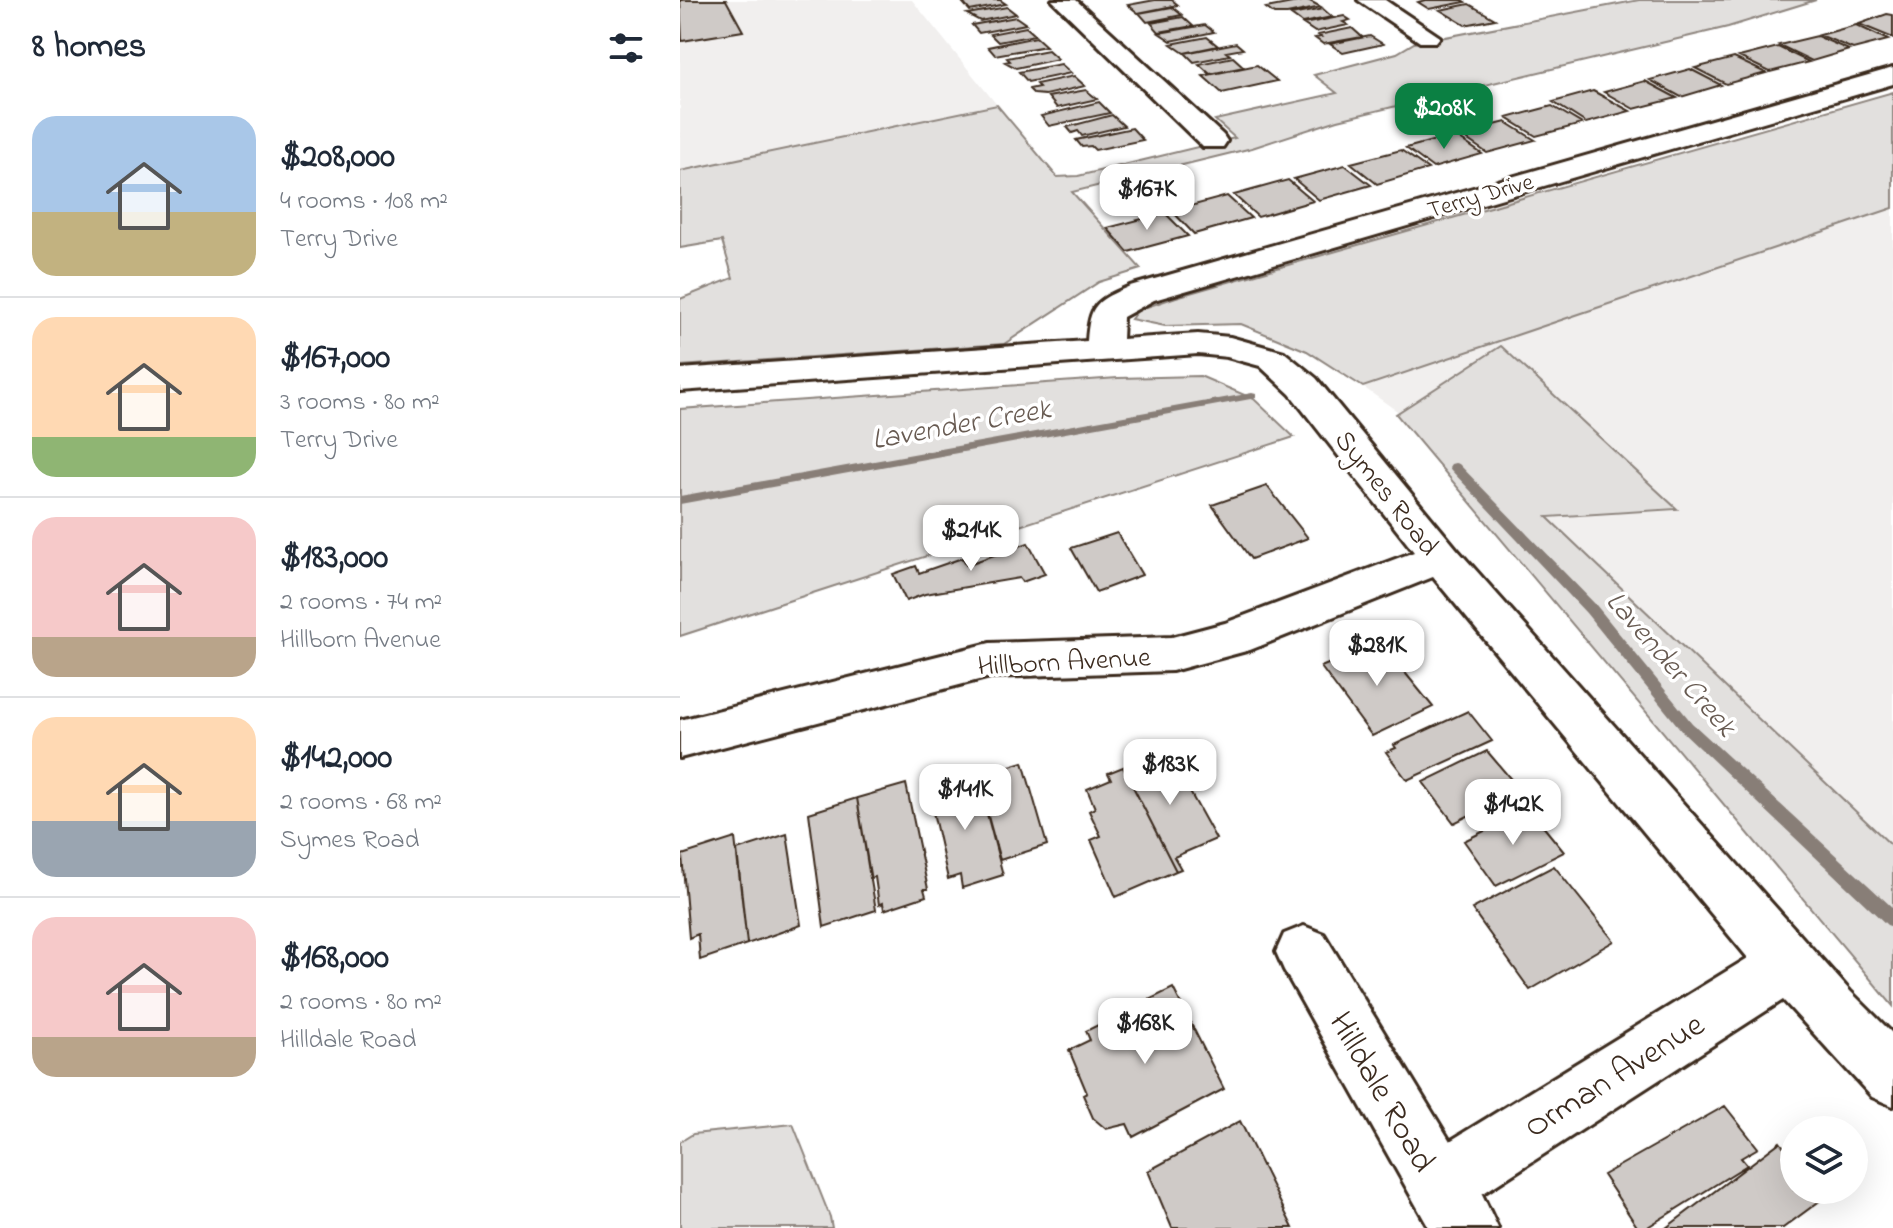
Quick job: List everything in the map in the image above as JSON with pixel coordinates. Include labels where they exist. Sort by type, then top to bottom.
[{"type":"street","points":[[1063,0],[1213,141]]},
{"type":"street","points":[[1369,0],[1428,37]]},
{"type":"street","name":"Terry Drive","points":[[1104,350],[1106,314],[1119,303],[1142,293],[1893,76]]},
{"type":"street","name":"Symes Road","points":[[680,380],[1198,344],[1230,347],[1272,359],[1288,370],[1322,407],[1441,558],[1829,1011],[1893,1076]]},
{"type":"street","name":"Hillborn Avenue","points":[[680,739],[990,660],[1172,654],[1234,638],[1441,558]]},
{"type":"street","name":"Hilldale Road","points":[[1304,952],[1452,1206]]},
{"type":"street","name":"Orman Avenue","points":[[1452,1206],[1789,964]]},
{"type":"shaded area","points":[[680,0],[912,0],[997,105],[680,171]]},
{"type":"shaded area","points":[[1639,0],[1816,0],[1728,27],[1338,120],[1252,148],[1072,192],[1141,269],[1099,282],[1004,344],[680,366],[680,299],[733,278],[722,241],[680,248],[680,171],[997,105],[1057,177],[1078,176],[1235,138],[1215,120],[1337,93],[1314,75],[1397,53],[1414,43]]},
{"type":"shaded area","points":[[1893,92],[1893,208],[1363,387],[1307,351],[1241,324],[1165,326],[1131,319],[1138,310],[1176,297]]},
{"type":"shaded area","points":[[1893,208],[1893,847],[1546,516],[1363,387]]},
{"type":"shaded area","points":[[1501,346],[1677,509],[1547,517],[1893,847],[1893,1006],[1396,414]]},
{"type":"shaded area","points":[[1200,376],[1254,399],[1294,437],[680,636],[680,409],[1118,378]]},
{"type":"shaded area","points":[[793,1124],[832,1228],[680,1228],[680,1142],[693,1134]]},
{"type":"building","points":[[680,0],[726,0],[743,31],[682,41]]},
{"type":"building","points":[[1000,0],[1006,4],[970,11],[963,3]]},
{"type":"building","points":[[1172,0],[1178,5],[1138,13],[1128,5]]},
{"type":"building","points":[[1308,0],[1321,7],[1287,14],[1274,14],[1266,8]]},
{"type":"building","points":[[1418,2],[1465,2],[1429,9]]},
{"type":"building","points":[[1469,4],[1495,19],[1465,25],[1440,10]]},
{"type":"building","points":[[1007,7],[1016,14],[980,21],[967,14]]},
{"type":"building","points":[[1172,7],[1182,15],[1147,22],[1139,13]]},
{"type":"building","points":[[1323,9],[1332,17],[1302,23],[1291,15]]},
{"type":"building","points":[[1887,14],[1893,15],[1893,38],[1859,24]]},
{"type":"building","points":[[1344,16],[1350,20],[1343,22],[1348,25],[1315,32],[1303,24]]},
{"type":"building","points":[[1016,17],[1026,24],[979,33],[972,25]]},
{"type":"building","points":[[1183,17],[1193,26],[1159,32],[1151,23]]},
{"type":"building","points":[[1205,25],[1214,32],[1171,41],[1159,33]]},
{"type":"building","points":[[1856,25],[1888,40],[1853,49],[1820,35]]},
{"type":"building","points":[[1026,27],[1035,35],[998,42],[990,34]]},
{"type":"building","points":[[1352,28],[1362,37],[1323,44],[1315,38],[1321,37],[1318,35]]},
{"type":"building","points":[[1370,36],[1383,44],[1343,53],[1330,44]]},
{"type":"building","points":[[1817,36],[1849,50],[1812,61],[1779,45]]},
{"type":"building","points":[[1036,37],[1046,46],[995,55],[988,47]]},
{"type":"building","points":[[1207,37],[1218,46],[1184,53],[1171,44]]},
{"type":"building","points":[[1236,43],[1243,49],[1226,52],[1230,55],[1194,62],[1185,53]]},
{"type":"building","points":[[1778,47],[1809,62],[1770,72],[1739,57]]},
{"type":"building","points":[[1048,50],[1058,59],[1016,68],[1005,62],[1010,61],[1007,58]]},
{"type":"building","points":[[1233,57],[1244,67],[1210,74],[1199,64]]},
{"type":"building","points":[[1734,58],[1766,73],[1726,84],[1695,68]]},
{"type":"building","points":[[1061,64],[1071,73],[1028,82],[1019,72]]},
{"type":"building","points":[[1257,65],[1277,81],[1222,93],[1203,76]]},
{"type":"building","points":[[1690,69],[1721,85],[1681,97],[1650,80]]},
{"type":"building","points":[[1074,76],[1085,86],[1045,95],[1034,94],[1029,89],[1039,87],[1036,84]]},
{"type":"building","points":[[1645,81],[1677,98],[1634,109],[1604,92]]},
{"type":"building","points":[[1086,90],[1097,99],[1057,108],[1048,97]]},
{"type":"building","points":[[1593,91],[1630,111],[1586,123],[1553,102]]},
{"type":"building","points":[[1099,102],[1110,113],[1049,126],[1041,116]]},
{"type":"building","points":[[1552,106],[1582,124],[1536,136],[1507,118]]},
{"type":"building","points":[[1112,115],[1124,126],[1082,136],[1078,131],[1072,133],[1067,127]]},
{"type":"building","points":[[1506,122],[1535,140],[1487,153],[1459,134]]},
{"type":"building","points":[[1132,128],[1143,140],[1095,150],[1091,146],[1082,147],[1076,140]]},
{"type":"building","points":[[1454,135],[1482,154],[1433,168],[1406,148]]},
{"type":"building","points":[[1401,150],[1428,169],[1377,184],[1351,163]]},
{"type":"building","points":[[1345,165],[1371,185],[1319,200],[1294,179]]},
{"type":"building","points":[[1288,180],[1313,201],[1258,217],[1234,195]]},
{"type":"building","points":[[1227,196],[1251,218],[1194,234],[1172,211]]},
{"type":"building","points":[[1165,213],[1188,236],[1128,252],[1107,228]]},
{"type":"building","points":[[1267,486],[1308,538],[1251,559],[1212,505]]},
{"type":"building","points":[[1117,533],[1142,575],[1096,592],[1071,548]]},
{"type":"building","points":[[1028,543],[1045,574],[1022,582],[1019,578],[925,594],[906,601],[893,574],[916,566],[919,573],[962,558],[966,565]]},
{"type":"building","points":[[1380,642],[1433,707],[1372,736],[1321,667]]},
{"type":"building","points":[[1468,711],[1492,741],[1407,780],[1386,752],[1396,748],[1394,745]]},
{"type":"building","points":[[1487,751],[1520,790],[1454,823],[1423,782]]},
{"type":"building","points":[[1170,756],[1216,839],[1174,857],[1181,869],[1176,871],[1123,767],[1139,760],[1143,767]]},
{"type":"building","points":[[1023,762],[1047,845],[1000,860],[977,776]]},
{"type":"building","points":[[1123,767],[1176,871],[1116,897],[1091,840],[1101,836],[1089,811],[1095,808],[1087,789],[1111,779],[1108,773]]},
{"type":"building","points":[[977,776],[1003,875],[962,888],[960,875],[948,879],[928,790]]},
{"type":"building","points":[[906,784],[928,889],[924,889],[926,896],[884,910],[883,903],[879,905],[875,877],[870,878],[857,798]]},
{"type":"building","points":[[857,798],[876,910],[824,927],[809,813]]},
{"type":"building","points":[[1529,809],[1564,852],[1496,886],[1464,841]]},
{"type":"building","points":[[787,834],[801,925],[747,944],[737,850]]},
{"type":"building","points":[[735,838],[747,944],[700,960],[698,934],[689,938],[682,855]]},
{"type":"building","points":[[1554,866],[1614,941],[1530,990],[1472,909]]},
{"type":"building","points":[[1173,988],[1224,1089],[1133,1137],[1127,1124],[1106,1129],[1093,1118],[1083,1095],[1087,1093],[1069,1050],[1090,1040],[1086,1031]]},
{"type":"building","points":[[1725,1106],[1758,1148],[1741,1158],[1747,1165],[1646,1228],[1638,1228],[1603,1175]]},
{"type":"building","points":[[1240,1121],[1293,1228],[1172,1228],[1148,1171]]},
{"type":"building","points":[[1780,1142],[1780,1204],[1816,1204],[1783,1228],[1666,1228]]},
{"type":"waterway","name":"Lavender Creek","points":[[680,500],[1252,396]]},
{"type":"waterway","name":"Lavender Creek","points":[[1455,467],[1591,609],[1687,727],[1893,919]]}]
